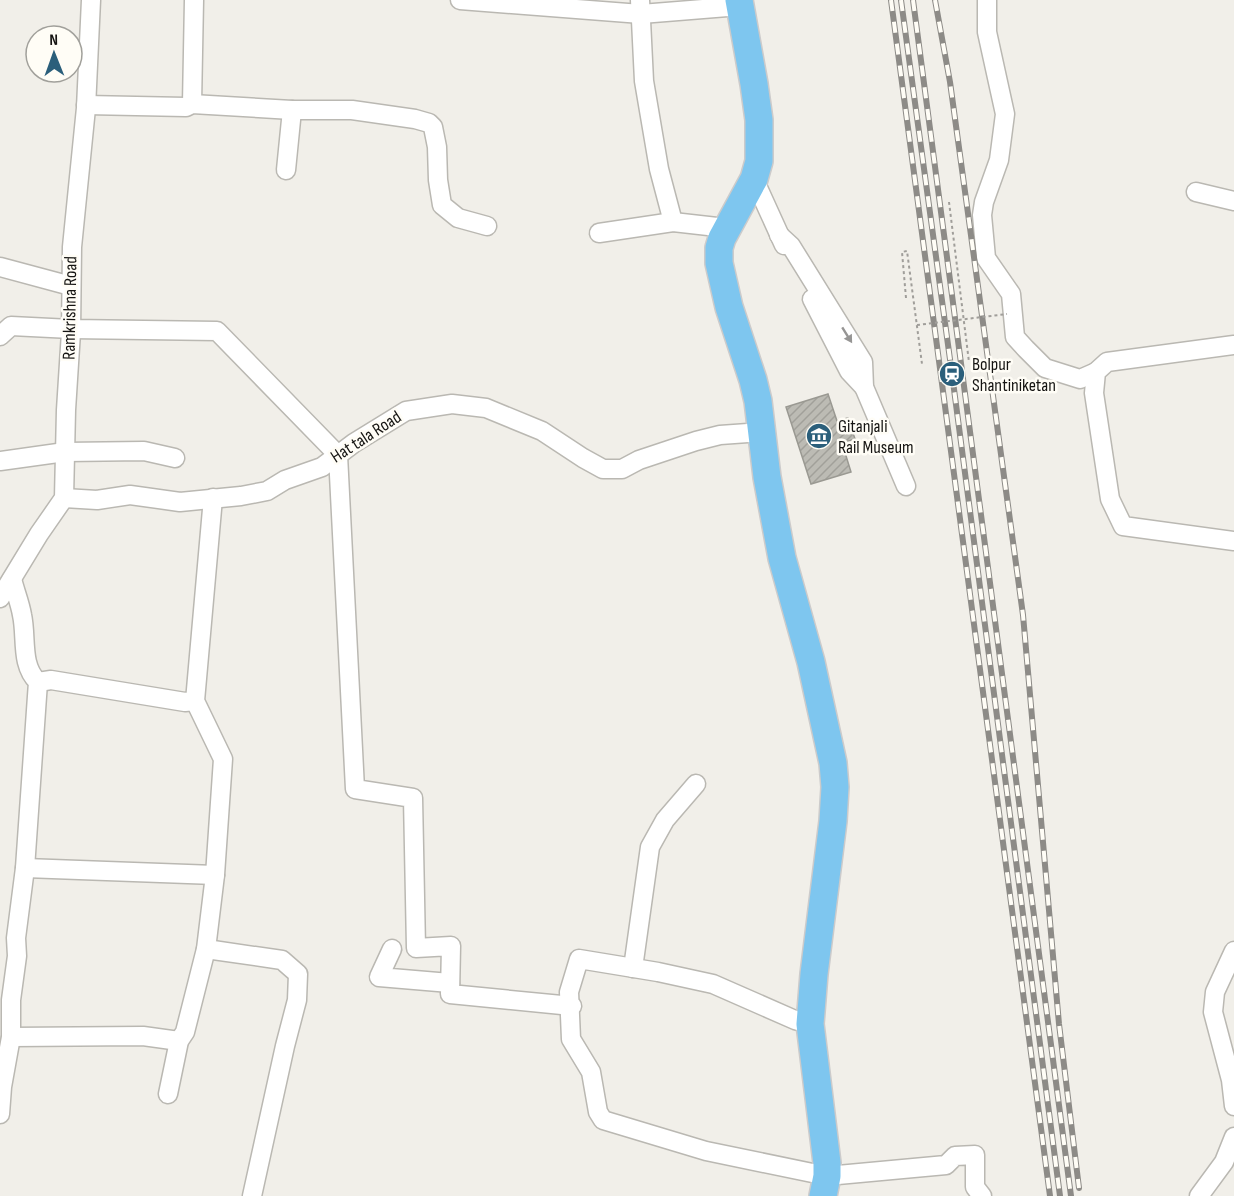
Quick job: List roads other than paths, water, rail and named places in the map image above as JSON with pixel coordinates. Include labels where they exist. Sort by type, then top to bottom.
[{"type":"highway","points":[[740,3],[759,120],[759,161],[754,179],[726,228],[719,248],[719,263],[729,307],[758,401],[767,477],[782,558],[810,662],[833,763],[835,787],[833,821],[810,1024],[826,1147],[825,1186]]},
{"type":"street","name":"Ramkrishna Road","points":[[64,498],[72,247],[86,105],[91,0]]},
{"type":"street","points":[[192,104],[194,0]]},
{"type":"street","points":[[459,0],[640,7],[740,3]]},
{"type":"street","points":[[987,0],[987,32],[1005,114],[999,160],[984,202],[982,215],[986,258],[1011,294],[1015,337],[1045,368],[1080,379],[1096,372],[1107,362],[1234,345]]},
{"type":"street","points":[[640,7],[644,81],[659,169],[674,222]]},
{"type":"street","points":[[86,105],[186,107],[192,104],[292,110],[352,110],[429,123],[433,127],[442,204],[458,218],[487,226]]},
{"type":"street","points":[[285,170],[292,110]]},
{"type":"street","points":[[754,179],[779,235],[849,371],[864,387],[906,486]]},
{"type":"street","points":[[1196,192],[1234,201]]},
{"type":"street","points":[[599,233],[674,222],[726,228]]},
{"type":"street","points":[[0,267],[71,286]]},
{"type":"street","points":[[0,336],[12,326],[217,332],[338,455],[355,789],[413,798],[416,948],[451,946],[450,994],[571,1006]]},
{"type":"street","points":[[1096,372],[1094,393],[1110,499],[1123,526],[1234,541]]},
{"type":"street","name":"Hat tala Road","points":[[64,498],[97,500],[130,495],[180,502],[267,491],[285,480],[322,467],[383,424],[406,411],[452,404],[486,408],[542,431],[603,469],[622,469],[639,460],[720,435],[762,432]]},
{"type":"street","points":[[0,461],[65,452],[144,451],[175,458]]},
{"type":"street","points":[[0,598],[64,498]]},
{"type":"street","points":[[168,1094],[179,1041],[185,1032],[206,949],[215,875],[223,759],[195,701],[213,498]]},
{"type":"street","points":[[0,1114],[2,1087],[11,1037],[11,1000],[25,868],[38,682],[33,677],[26,659],[22,615],[12,579]]},
{"type":"street","points":[[38,682],[51,680],[185,702],[195,701]]},
{"type":"street","points":[[633,968],[650,846],[665,820],[696,784]]},
{"type":"street","points":[[25,868],[215,875]]},
{"type":"street","points":[[206,949],[282,960],[298,974],[297,1000],[252,1196]]},
{"type":"street","points":[[392,949],[380,977],[450,983]]},
{"type":"street","points":[[1234,951],[1215,992],[1213,1012],[1231,1080],[1234,1106]]},
{"type":"street","points":[[810,1024],[795,1020],[713,984],[579,959],[570,992],[572,1039],[591,1072],[598,1112],[603,1120],[825,1186],[946,1165],[954,1156],[975,1155],[975,1187],[982,1196]]},
{"type":"street","points":[[11,1037],[143,1036],[179,1041]]},
{"type":"street","points":[[1199,1196],[1224,1161],[1234,1137]]},
{"type":"railway","points":[[891,0],[1050,1196]]},
{"type":"railway","points":[[901,0],[1060,1196]]},
{"type":"railway","points":[[913,0],[1071,1196]]},
{"type":"railway","points":[[935,0],[950,82],[1023,615],[1059,1024],[1079,1188]]},
{"type":"place","name":"Bolpur Shantiniketan","points":[[952,374]]},
{"type":"place","name":"Gitanjali Rail Museum","points":[[819,436]]}]
